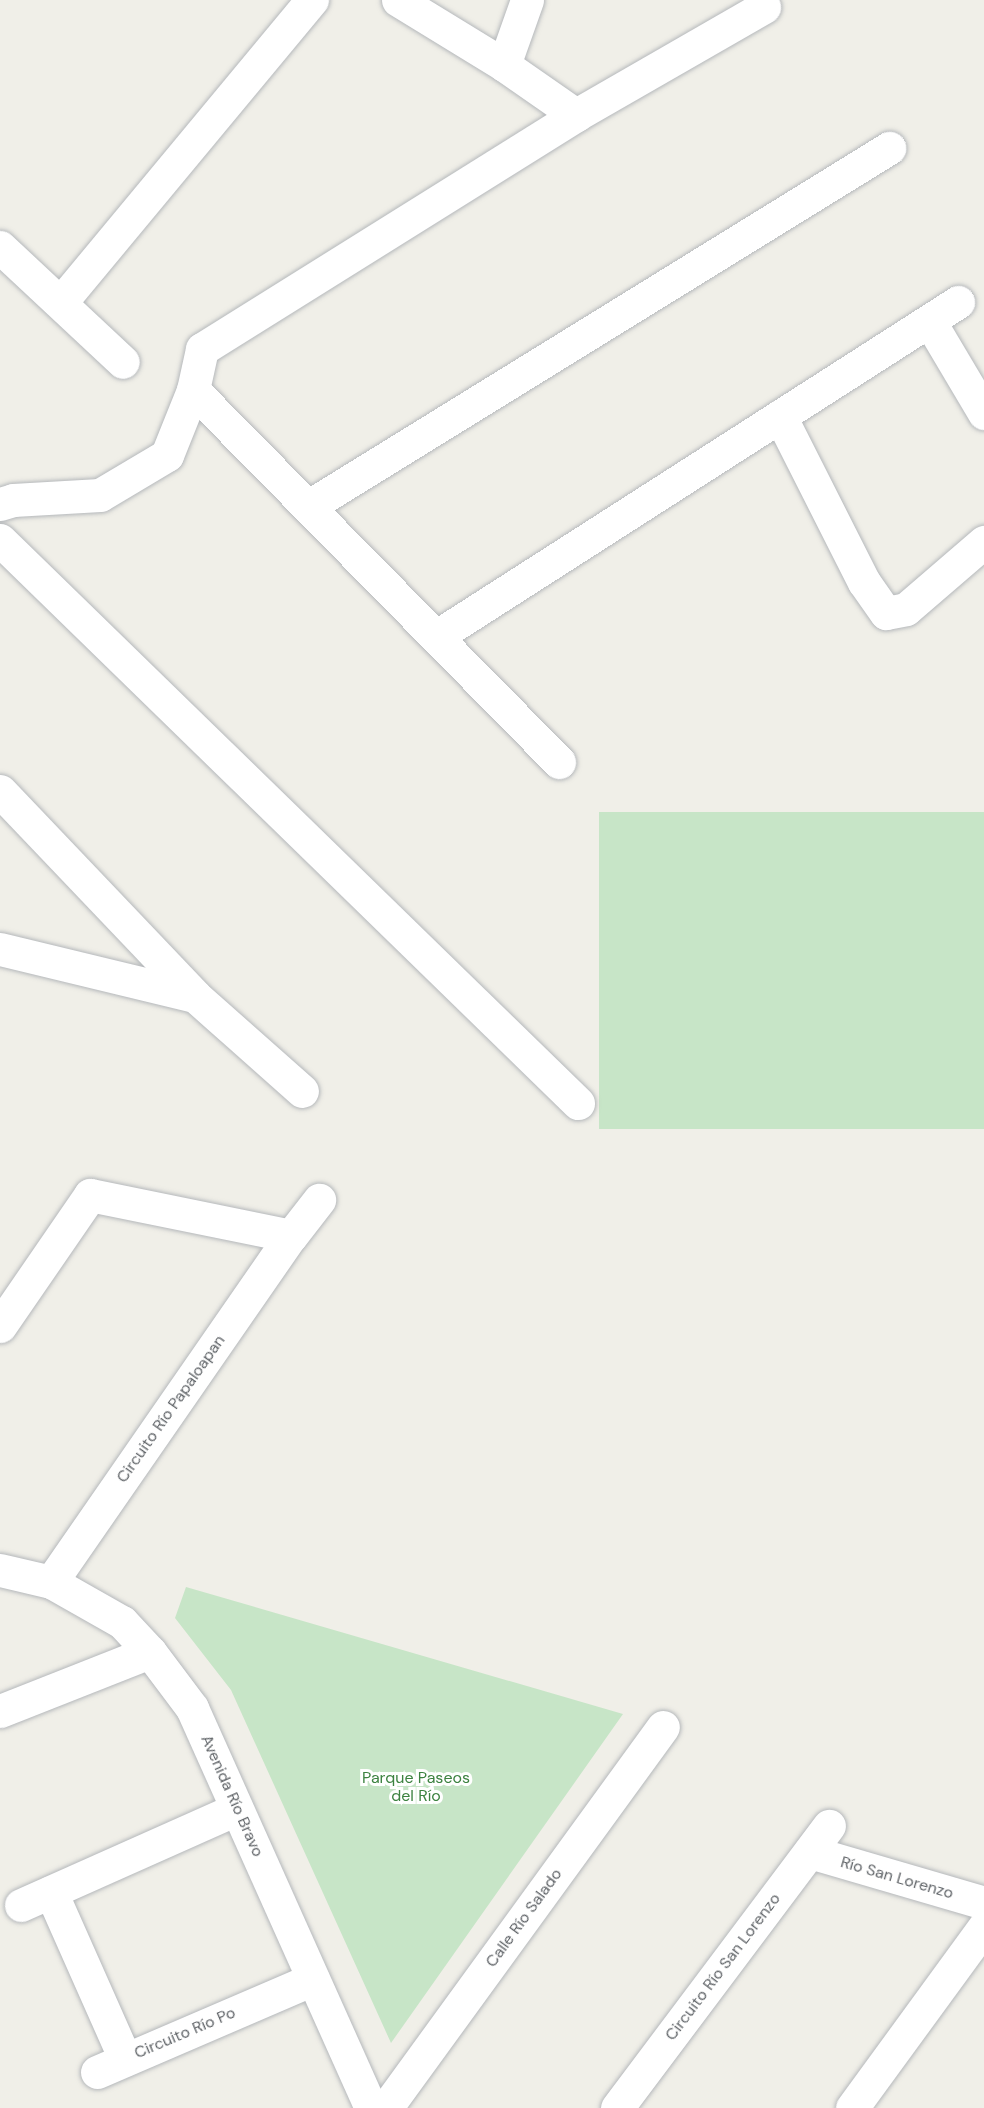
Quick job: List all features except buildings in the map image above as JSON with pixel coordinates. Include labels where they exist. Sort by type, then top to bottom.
[{"type":"street","points":[[61,302],[312,0]]},
{"type":"street","points":[[398,0],[504,65],[576,115]]},
{"type":"street","points":[[504,65],[527,0]]},
{"type":"street","points":[[0,504],[13,500],[100,495],[167,455],[193,390],[202,348],[576,115],[764,7]]},
{"type":"street","points":[[309,506],[889,148]]},
{"type":"street","points":[[0,247],[123,362]]},
{"type":"street","points":[[437,636],[958,302]]},
{"type":"street","points":[[930,322],[984,413]]},
{"type":"street","points":[[193,390],[559,762]]},
{"type":"street","points":[[780,416],[864,582],[886,613],[906,609],[984,542]]},
{"type":"street","points":[[0,540],[578,1103]]},
{"type":"street","points":[[0,791],[195,996],[302,1091]]},
{"type":"street","points":[[0,949],[195,996]]},
{"type":"street","points":[[0,1326],[90,1195],[291,1236]]},
{"type":"street","name":"Circuito Río Papaloapan","points":[[51,1582],[291,1236],[319,1200]]},
{"type":"street","name":"Avenida Río Bravo","points":[[0,1570],[51,1582],[122,1622],[150,1652],[192,1707],[371,2108]]},
{"type":"street","points":[[0,1711],[150,1652]]},
{"type":"street","name":"Calle Río Salado","points":[[386,2108],[663,1728]]},
{"type":"street","points":[[21,1905],[237,1809]]},
{"type":"street","name":"Circuito Río San Lorenzo","points":[[617,2108],[829,1826]]},
{"type":"street","name":"Río San Lorenzo","points":[[810,1852],[984,1903]]},
{"type":"street","name":"Circuito Río Po","points":[[51,1892],[111,2065],[313,1979]]},
{"type":"street","points":[[852,2108],[984,1927]]},
{"type":"green space","points":[[599,812],[984,812],[984,1129],[599,1129]]},
{"type":"green space","name":"Parque Paseos del Río","points":[[186,1587],[623,1714],[391,2043],[231,1690],[175,1618]]}]
